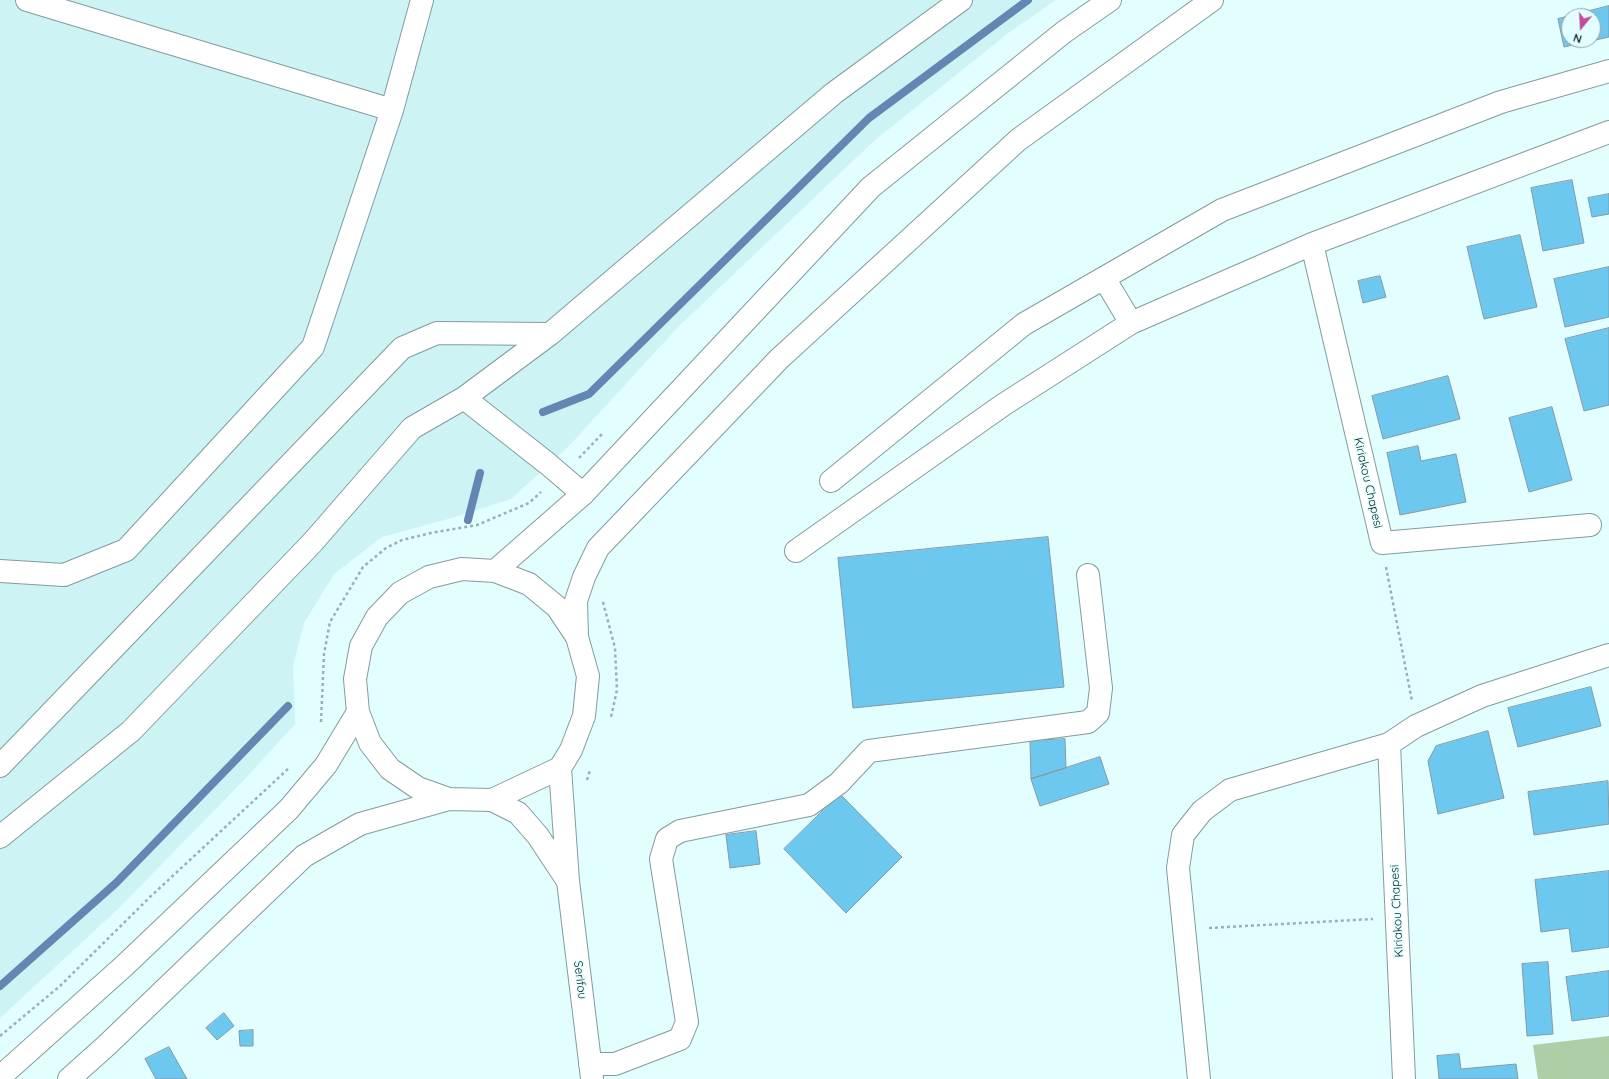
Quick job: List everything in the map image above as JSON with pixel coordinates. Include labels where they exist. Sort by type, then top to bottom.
[{"type":"street","points":[[27,0],[392,110]]},
{"type":"street","points":[[0,571],[64,575],[126,550],[313,347],[392,110],[422,0]]},
{"type":"street","points":[[0,837],[131,731],[312,543],[412,428],[464,398],[550,334],[834,93],[961,0]]},
{"type":"street","points":[[495,571],[583,494],[871,187],[1064,32],[1110,0]]},
{"type":"street","points":[[69,1079],[107,1045],[304,856],[360,824],[449,799],[492,800],[560,768],[571,750],[584,716],[588,676],[577,637],[576,601],[584,577],[598,548],[779,359],[1018,140],[1212,0]]},
{"type":"street","points":[[831,481],[1024,324],[1222,210],[1501,102],[1609,71]]},
{"type":"street","points":[[796,551],[1003,406],[1130,323],[1312,244],[1609,132]]},
{"type":"street","name":"Kiriakou Chapesi","points":[[1312,244],[1382,543],[1590,525]]},
{"type":"street","points":[[1104,278],[1130,323]]},
{"type":"street","points":[[0,766],[402,348],[437,333],[550,334]]},
{"type":"street","points":[[464,398],[560,473],[583,494]]},
{"type":"street","points":[[449,799],[418,788],[390,769],[370,743],[358,712],[355,679],[361,646],[377,617],[400,593],[429,577],[462,569],[495,571],[529,584],[557,607],[577,637]]},
{"type":"street","points":[[591,1072],[680,1039],[687,1022],[661,859],[667,840],[680,831],[809,806],[839,783],[869,751],[1088,722],[1098,713],[1101,688],[1088,575]]},
{"type":"street","points":[[1199,1079],[1178,868],[1183,835],[1202,811],[1230,790],[1389,744],[1416,726],[1482,696],[1609,655]]},
{"type":"street","points":[[0,1077],[124,966],[289,809],[326,765],[358,712]]},
{"type":"street","name":"Kiriakou Chapesi","points":[[1389,744],[1404,1079]]},
{"type":"street","name":"Serifou","points":[[560,768],[568,881],[591,1072]]},
{"type":"street","name":"Serifou","points":[[492,800],[518,813],[538,836],[568,881]]},
{"type":"path","points":[[319,726],[322,720],[324,654],[330,622],[363,567],[386,548],[402,540],[477,525],[529,503],[560,473],[576,461],[606,431]]},
{"type":"path","points":[[1382,543],[1416,726]]},
{"type":"path","points":[[603,601],[615,648],[617,690],[610,718]]},
{"type":"path","points":[[0,1036],[60,986],[150,897],[294,763]]},
{"type":"path","points":[[586,784],[592,764]]},
{"type":"path","points":[[1184,929],[1397,918]]},
{"type":"shaded area","points":[[0,0],[1056,0],[1007,34],[875,140],[678,327],[568,447],[511,499],[448,519],[382,537],[334,574],[304,623],[293,666],[295,724],[244,780],[118,909],[0,1018]]},
{"type":"green space","points":[[1609,1036],[1609,1079],[1538,1079],[1533,1045]]},
{"type":"building","points":[[1609,6],[1609,37],[1601,39],[1601,8]]},
{"type":"building","points":[[1561,18],[1561,33],[1558,19]]},
{"type":"building","points":[[1572,180],[1584,243],[1543,251],[1531,188]]},
{"type":"building","points":[[1609,194],[1609,214],[1592,217],[1588,198]]},
{"type":"building","points":[[1520,235],[1537,307],[1484,319],[1467,247]]},
{"type":"building","points":[[1609,267],[1609,317],[1565,327],[1554,279]]},
{"type":"building","points":[[1380,276],[1386,297],[1363,303],[1358,281]]},
{"type":"building","points":[[1609,328],[1609,405],[1584,411],[1565,339]]},
{"type":"building","points":[[1448,376],[1460,419],[1383,439],[1372,396]]},
{"type":"building","points":[[1552,407],[1572,480],[1529,492],[1509,418]]},
{"type":"building","points":[[1418,446],[1421,461],[1456,454],[1466,502],[1400,515],[1387,453]]},
{"type":"building","points":[[1048,537],[1064,687],[853,708],[838,558]]},
{"type":"building","points":[[1591,687],[1601,726],[1518,747],[1508,708]]},
{"type":"building","points":[[1488,731],[1504,798],[1438,814],[1428,761],[1436,746]]},
{"type":"building","points":[[1065,739],[1066,768],[1031,779],[1030,741]]},
{"type":"building","points":[[1100,757],[1109,784],[1040,806],[1031,779]]},
{"type":"building","points":[[1608,781],[1609,824],[1534,835],[1528,792]]},
{"type":"building","points":[[840,794],[902,857],[846,913],[784,849]]},
{"type":"building","points":[[756,831],[760,864],[730,868],[726,835]]},
{"type":"building","points":[[1609,871],[1609,947],[1572,952],[1569,928],[1541,932],[1535,880]]},
{"type":"building","points":[[1548,962],[1553,1034],[1527,1036],[1522,964]]},
{"type":"building","points":[[1609,971],[1609,1016],[1572,1021],[1566,977]]},
{"type":"building","points":[[224,1013],[234,1026],[217,1040],[206,1028]]},
{"type":"building","points":[[253,1030],[253,1046],[240,1046],[239,1031]]},
{"type":"building","points":[[169,1047],[187,1079],[156,1079],[145,1059]]},
{"type":"building","points":[[1459,1054],[1461,1069],[1516,1064],[1518,1079],[1439,1079],[1437,1056]]},
{"type":"waterway","points":[[543,412],[589,394],[869,118],[1028,0]]},
{"type":"waterway","points":[[468,520],[480,473]]},
{"type":"waterway","points":[[0,986],[116,883],[288,706]]}]
